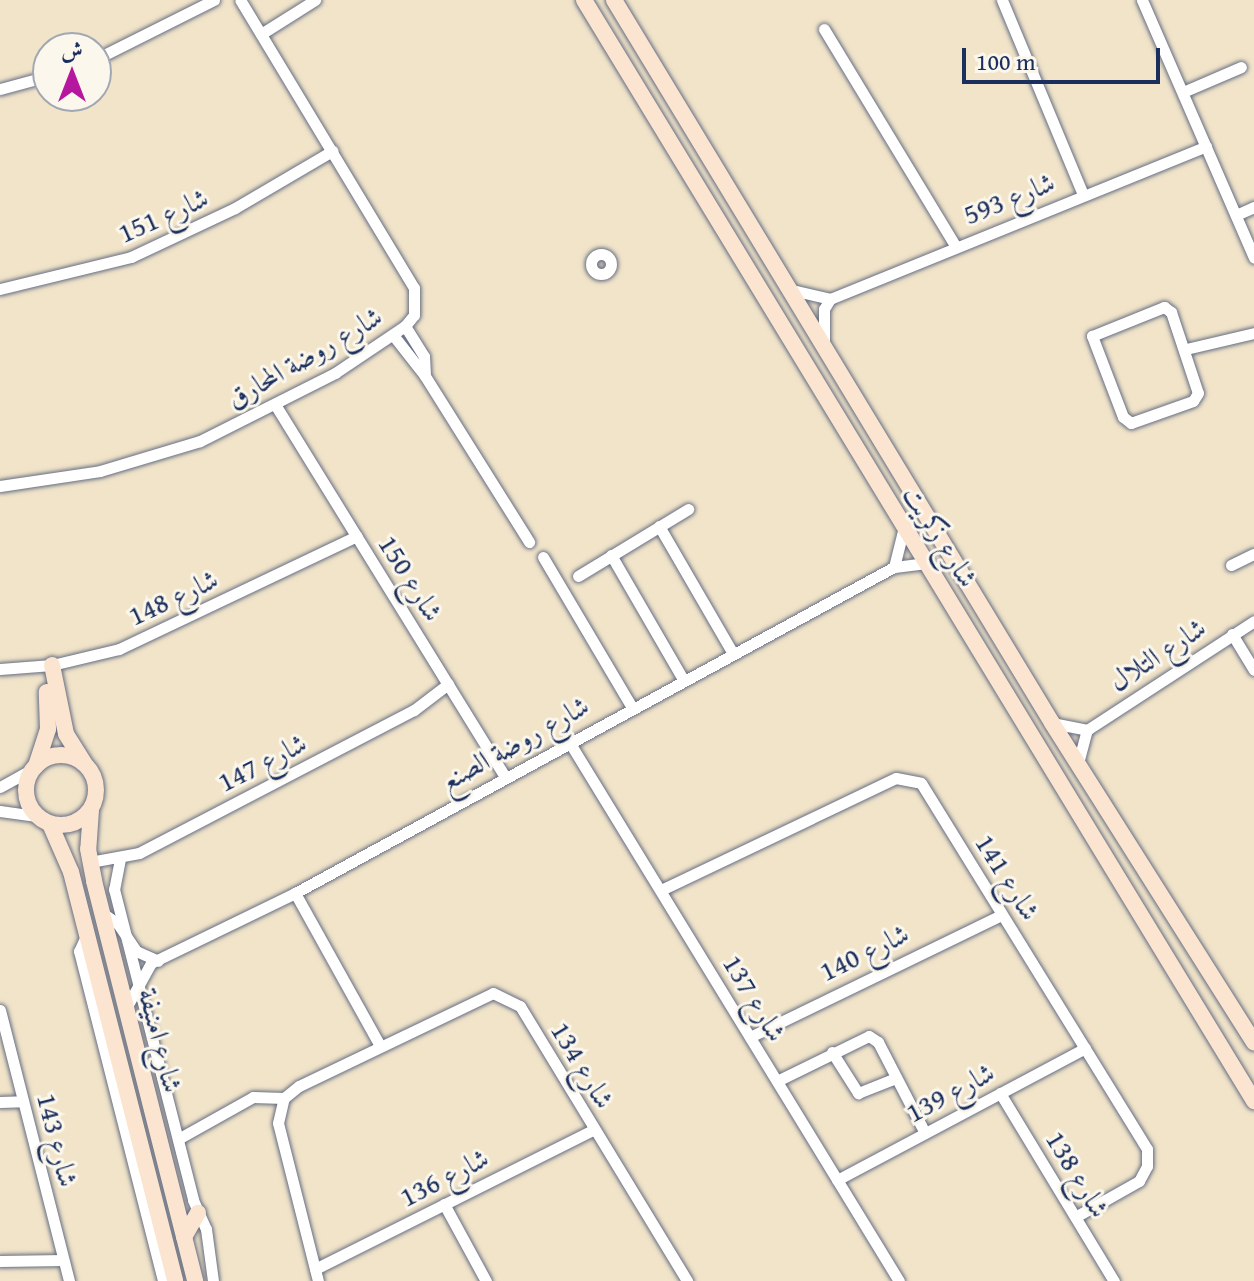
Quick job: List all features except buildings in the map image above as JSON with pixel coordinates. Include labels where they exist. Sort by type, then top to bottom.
[{"type":"street","points":[[112,51],[214,0]]},
{"type":"street","name":"شارع روضة المحارق","points":[[0,486],[65,477],[156,456],[276,406],[393,335],[405,326],[416,308],[414,288],[240,0]]},
{"type":"street","points":[[261,34],[315,0]]},
{"type":"street","name":"شارع زكريت","points":[[584,0],[1254,1101]]},
{"type":"street","name":"شارع زكريت","points":[[614,0],[824,342],[1052,723],[1254,1043]]},
{"type":"street","points":[[1002,0],[1083,195]]},
{"type":"street","points":[[1142,0],[1254,258]]},
{"type":"street","points":[[824,29],[955,245]]},
{"type":"street","points":[[1183,92],[1241,67]]},
{"type":"street","points":[[0,89],[32,80]]},
{"type":"street","name":"شارع 593","points":[[830,299],[955,245],[1206,146]]},
{"type":"street","name":"شارع 151","points":[[0,289],[73,274],[154,247],[235,208],[332,151]]},
{"type":"street","points":[[1236,215],[1254,207]]},
{"type":"street","points":[[792,290],[830,299],[824,309],[824,342]]},
{"type":"street","points":[[1164,307],[1171,312],[1186,349],[1197,387],[1195,399],[1134,423],[1123,417],[1092,338],[1096,331],[1164,307]]},
{"type":"street","points":[[405,326],[426,361],[425,376]]},
{"type":"street","points":[[1186,349],[1254,333]]},
{"type":"street","points":[[393,335],[425,376],[529,542]]},
{"type":"street","name":"شارع 150","points":[[276,406],[504,775]]},
{"type":"street","points":[[578,576],[688,509]]},
{"type":"street","points":[[659,526],[732,652]]},
{"type":"street","points":[[894,567],[904,527]]},
{"type":"street","name":"شارع 148","points":[[0,669],[48,666],[139,641],[357,536]]},
{"type":"street","points":[[1231,565],[1254,554]]},
{"type":"street","points":[[611,555],[683,679]]},
{"type":"street","points":[[543,557],[631,706]]},
{"type":"street","name":"شارع روضة الصنع","points":[[126,1008],[138,981],[158,961],[295,893],[568,740],[894,567],[927,563]]},
{"type":"street","name":"شارع التلال","points":[[1087,730],[1254,621]]},
{"type":"street","points":[[1232,634],[1254,670]]},
{"type":"street","points":[[0,811],[73,824],[91,810],[97,786],[66,734],[48,666]]},
{"type":"street","points":[[44,820],[26,795],[48,729],[48,666]]},
{"type":"street","name":"شارع 147","points":[[90,862],[120,859],[414,710],[448,684]]},
{"type":"street","points":[[1052,723],[1087,730],[1078,763]]},
{"type":"street","name":"شارع 137","points":[[568,740],[899,1281]]},
{"type":"street","points":[[0,787],[56,756],[85,764]]},
{"type":"street","name":"شارع 141","points":[[661,890],[896,778],[909,778],[930,793],[1001,915],[1143,1140],[1148,1158],[1139,1181],[1075,1217]]},
{"type":"street","name":"شارع امنيفة","points":[[91,810],[90,862],[101,912],[195,1281]]},
{"type":"street","name":"شارع امنيفة","points":[[44,820],[71,872],[175,1281]]},
{"type":"street","points":[[120,859],[113,884],[178,1139],[198,1213],[207,1234],[213,1281]]},
{"type":"street","points":[[295,893],[380,1046]]},
{"type":"street","points":[[101,912],[124,932],[136,951],[158,961]]},
{"type":"street","name":"شارع 140","points":[[750,1037],[1001,915]]},
{"type":"street","points":[[87,934],[79,951],[163,1281]]},
{"type":"street","name":"شارع 134","points":[[284,1098],[481,996],[505,995],[520,1006],[687,1281]]},
{"type":"street","name":"شارع 143","points":[[0,1010],[69,1281]]},
{"type":"street","points":[[777,1081],[863,1036],[874,1038],[925,1133]]},
{"type":"street","name":"شارع 139","points":[[837,1180],[1085,1048]]},
{"type":"street","points":[[832,1052],[858,1093],[896,1078]]},
{"type":"street","name":"شارع 138","points":[[1000,1093],[1114,1281]]},
{"type":"street","points":[[178,1139],[253,1097],[284,1098],[278,1123],[316,1275]]},
{"type":"street","points":[[0,1102],[23,1101]]},
{"type":"street","name":"شارع 136","points":[[316,1275],[444,1204],[594,1129]]},
{"type":"street","points":[[444,1204],[486,1281]]},
{"type":"street","points":[[184,1237],[198,1213]]},
{"type":"street","points":[[0,1261],[63,1260]]}]
